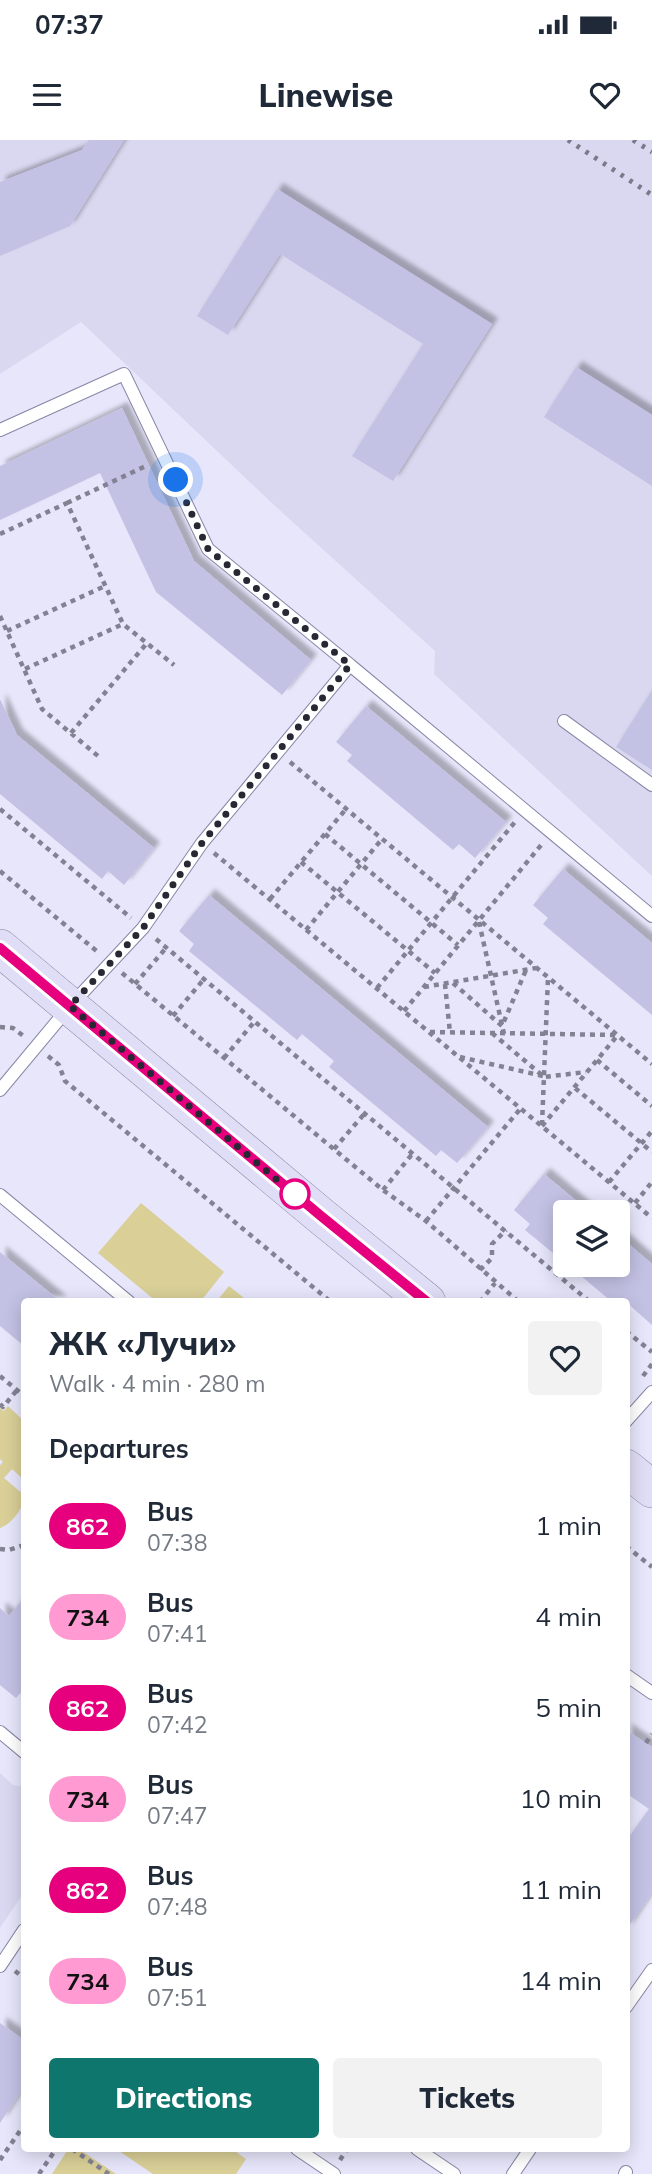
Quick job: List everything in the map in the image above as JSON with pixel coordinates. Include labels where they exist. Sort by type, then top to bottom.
[{"type":"main road","points":[[0,948],[422,1298]]},
{"type":"main road","points":[[630,1471],[652,1489]]},
{"type":"lane","points":[[0,430],[124,374],[208,549],[652,916]]},
{"type":"lane","points":[[0,1090],[70,1006],[143,928],[202,843],[350,665]]},
{"type":"lane","points":[[564,721],[652,785]]},
{"type":"lane","points":[[0,1195],[124,1298]]},
{"type":"lane","points":[[630,1417],[652,1392]]},
{"type":"lane","points":[[630,1678],[652,1693]]},
{"type":"lane","points":[[0,1732],[21,1750]]},
{"type":"lane","points":[[0,1966],[21,1934]]},
{"type":"lane","points":[[630,2001],[652,1970]]},
{"type":"lane","points":[[301,2152],[334,2174]]},
{"type":"lane","points":[[421,2152],[454,2174]]},
{"type":"lane","points":[[513,2174],[528,2152]]},
{"type":"path","points":[[0,534],[149,464]]},
{"type":"path","points":[[67,503],[123,624],[173,666]]},
{"type":"path","points":[[7,631],[105,586]]},
{"type":"path","points":[[0,616],[42,709],[98,756]]},
{"type":"path","points":[[24,670],[123,624]]},
{"type":"path","points":[[71,733],[147,643]]},
{"type":"path","points":[[277,752],[652,1064]]},
{"type":"path","points":[[0,809],[585,1298]]},
{"type":"path","points":[[270,900],[346,809]]},
{"type":"path","points":[[377,988],[525,810]]},
{"type":"path","points":[[404,1011],[552,833]]},
{"type":"path","points":[[325,834],[458,945]]},
{"type":"path","points":[[306,930],[382,839]]},
{"type":"path","points":[[202,843],[652,1218]]},
{"type":"path","points":[[301,862],[435,973]]},
{"type":"path","points":[[0,871],[383,1190],[425,1221],[514,1298]]},
{"type":"path","points":[[479,920],[504,1034]]},
{"type":"path","points":[[135,984],[166,947]]},
{"type":"path","points":[[423,988],[537,968]]},
{"type":"path","points":[[502,1026],[526,970]]},
{"type":"path","points":[[542,1126],[548,977]]},
{"type":"path","points":[[173,1016],[204,979]]},
{"type":"path","points":[[453,983],[502,1026]]},
{"type":"path","points":[[445,984],[450,1033]]},
{"type":"path","points":[[223,1058],[255,1021]]},
{"type":"path","points":[[0,1027],[13,1028],[24,1035]]},
{"type":"path","points":[[429,1032],[618,1035]]},
{"type":"path","points":[[492,1033],[544,1077]]},
{"type":"path","points":[[542,1126],[618,1035]]},
{"type":"path","points":[[47,1056],[59,1065],[65,1081],[326,1298]]},
{"type":"path","points":[[459,1057],[544,1077],[587,1072]]},
{"type":"path","points":[[597,1060],[652,1106]]},
{"type":"path","points":[[575,1088],[652,1152]]},
{"type":"path","points":[[425,1221],[521,1108]]},
{"type":"path","points":[[334,1149],[365,1113]]},
{"type":"path","points":[[609,1182],[652,1131]]},
{"type":"path","points":[[383,1190],[413,1153]]},
{"type":"path","points":[[635,1203],[652,1182]]},
{"type":"path","points":[[480,1270],[492,1258],[492,1244],[506,1230]]},
{"type":"path","points":[[483,1298],[495,1283]]},
{"type":"path","points":[[630,1335],[652,1352]]},
{"type":"path","points":[[0,1376],[21,1393]]},
{"type":"path","points":[[1,1407],[17,1390]]},
{"type":"path","points":[[0,1549],[9,1550],[21,1546]]},
{"type":"path","points":[[630,1549],[652,1567]]},
{"type":"path","points":[[646,1743],[652,1734]]},
{"type":"path","points":[[0,2161],[21,2129]]},
{"type":"path","points":[[39,2174],[54,2152]]},
{"type":"path","points":[[76,2152],[109,2174]]},
{"type":"shaded area","points":[[0,140],[652,140],[652,876],[434,674],[435,651],[274,505],[81,322],[0,374]]},
{"type":"shaded area","points":[[141,1203],[224,1272],[203,1298],[152,1298],[98,1253]]},
{"type":"shaded area","points":[[229,1286],[244,1298],[219,1298]]},
{"type":"shaded area","points":[[8,1406],[21,1418],[21,1477],[12,1469],[4,1478],[21,1492],[21,1508],[13,1519],[0,1528],[0,1465],[3,1462],[0,1459],[0,1408],[4,1411]]},
{"type":"shaded area","points":[[0,1773],[13,1785],[21,1786],[21,1896],[0,1928]]},
{"type":"shaded area","points":[[66,2152],[83,2152],[116,2174],[52,2174]]},
{"type":"shaded area","points":[[120,2152],[236,2152],[246,2159],[236,2174],[153,2174]]},
{"type":"building","points":[[89,140],[124,140],[70,226],[0,256],[0,182],[82,150]]},
{"type":"building","points":[[277,189],[492,324],[393,481],[352,456],[423,344],[280,254],[228,335],[197,316]]},
{"type":"building","points":[[576,367],[652,415],[652,486],[544,417]]},
{"type":"building","points":[[122,408],[194,561],[311,660],[282,695],[156,592],[100,473],[0,520],[0,466]]},
{"type":"building","points":[[652,690],[652,770],[616,747]]},
{"type":"building","points":[[0,699],[17,735],[154,848],[124,885],[108,871],[102,879],[0,794]]},
{"type":"building","points":[[366,706],[506,822],[475,858],[459,844],[453,850],[347,761],[352,755],[336,742]]},
{"type":"building","points":[[563,869],[652,943],[652,1015],[543,924],[548,918],[533,905]]},
{"type":"building","points":[[209,895],[488,1127],[457,1163],[441,1150],[436,1156],[329,1067],[334,1061],[302,1034],[297,1040],[189,951],[194,944],[179,931]]},
{"type":"building","points":[[544,1174],[575,1200],[553,1200],[553,1253],[525,1230],[530,1224],[514,1210]]},
{"type":"building","points":[[630,1245],[652,1264],[652,1325],[630,1306],[630,1298],[607,1298],[582,1277],[630,1277]]},
{"type":"building","points":[[0,1252],[56,1298],[21,1298],[21,1344],[0,1326]]},
{"type":"building","points":[[21,1602],[21,1692],[16,1698],[0,1685],[0,1608],[9,1616]]},
{"type":"building","points":[[630,1733],[652,1747],[652,1892],[630,1924],[630,1835],[649,1809],[630,1796]]},
{"type":"building","points":[[0,2023],[21,2038],[21,2092],[0,2123]]},
{"type":"railway","points":[[568,140],[652,195]]},
{"type":"railway","points":[[633,140],[652,152]]},
{"type":"bus line","name":"862","points":[[0,948],[422,1298]]},
{"type":"route","points":[[176,480],[208,549],[350,665],[202,843],[143,928],[70,1006],[300,1199],[295,1194]]}]
